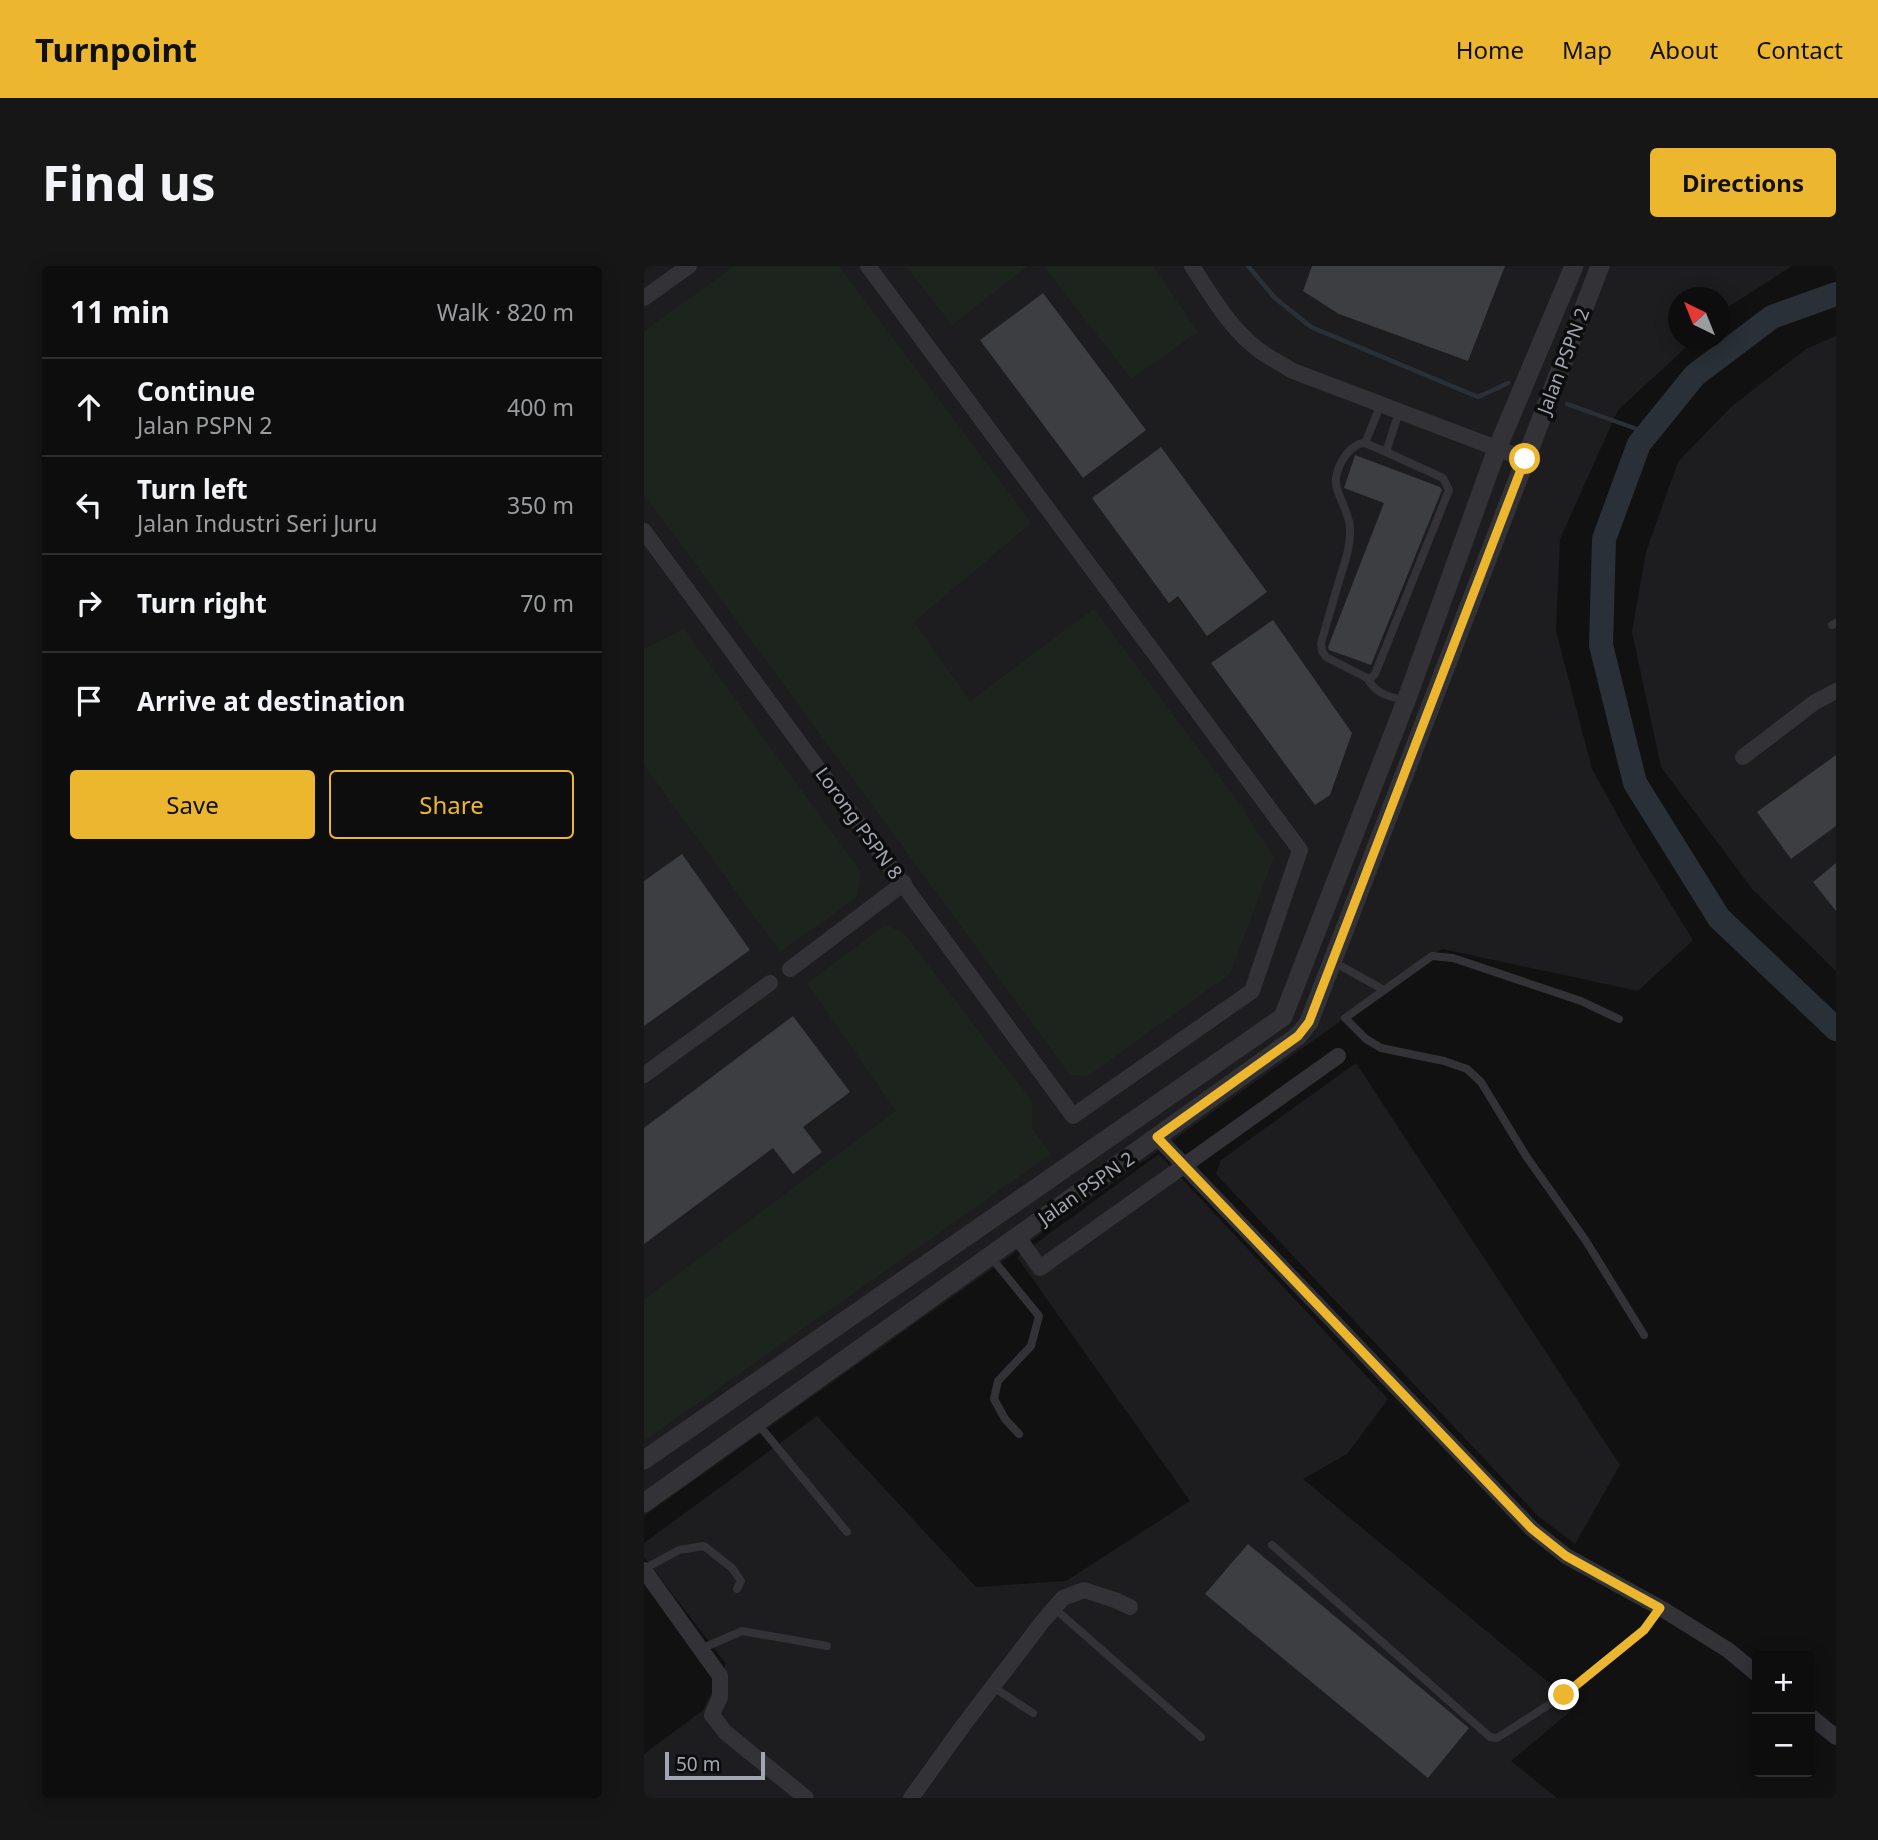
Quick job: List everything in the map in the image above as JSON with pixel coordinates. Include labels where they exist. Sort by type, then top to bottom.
[{"type":"street","points":[[644,298],[689,266]]},
{"type":"street","name":"Lorong PSPN 8","points":[[644,531],[1073,1116],[1252,990],[1300,850],[868,266]]},
{"type":"street","points":[[1192,266],[1243,337],[1265,355],[1293,371],[1525,459]]},
{"type":"street","name":"Jalan PSPN 2","points":[[644,1460],[1283,1017],[1406,701],[1497,449],[1574,266]]},
{"type":"street","name":"Jalan PSPN 2","points":[[644,1503],[1298,1036],[1309,1022],[1600,266]]},
{"type":"street","points":[[1743,757],[1815,702],[1836,691]]},
{"type":"street","points":[[790,969],[904,883]]},
{"type":"street","points":[[644,1075],[770,983]]},
{"type":"street","points":[[1017,1236],[1040,1268],[1338,1056]]},
{"type":"street","points":[[1157,1137],[1532,1529],[1566,1556],[1660,1608],[1728,1650],[1752,1670]]},
{"type":"street","points":[[644,1570],[720,1676],[720,1697],[712,1715],[725,1732],[806,1798]]},
{"type":"street","points":[[911,1798],[1063,1598],[1084,1590],[1130,1607]]},
{"type":"street","points":[[1815,1720],[1836,1737]]},
{"type":"lane","points":[[1365,443],[1381,404]]},
{"type":"lane","points":[[1386,452],[1399,412]]},
{"type":"lane","points":[[1367,678],[1375,674],[1449,490],[1443,478],[1365,443],[1352,448],[1335,478],[1349,518],[1350,543],[1321,643],[1322,651],[1326,657],[1367,678],[1377,692],[1406,701]]},
{"type":"lane","points":[[1619,1019],[1581,1001],[1453,958],[1432,956],[1345,1018],[1366,1039],[1381,1048],[1444,1061],[1467,1069],[1481,1082],[1526,1156],[1586,1241],[1644,1335]]},
{"type":"lane","points":[[1332,961],[1384,990]]},
{"type":"lane","points":[[990,1256],[1039,1316],[1031,1346],[998,1381],[994,1399],[1005,1419],[1018,1434]]},
{"type":"lane","points":[[757,1422],[847,1532]]},
{"type":"lane","points":[[1272,1545],[1490,1737],[1497,1738],[1564,1695],[1644,1630],[1660,1608]]},
{"type":"lane","points":[[644,1570],[679,1550],[704,1546],[732,1568],[741,1581],[737,1589]]},
{"type":"lane","points":[[1054,1608],[1201,1737]]},
{"type":"lane","points":[[701,1649],[742,1631],[827,1646]]},
{"type":"lane","points":[[993,1687],[1033,1713]]},
{"type":"shaded area","points":[[644,266],[1792,266],[1731,305],[1731,287],[1668,287],[1668,350],[1683,350],[1618,410],[1560,539],[1556,631],[1592,769],[1633,843],[1693,940],[1638,991],[1442,949],[644,1516]]},
{"type":"shaded area","points":[[735,266],[839,266],[1031,523],[914,622],[970,701],[1094,609],[1241,806],[1274,857],[1230,974],[1088,1076],[1070,1075],[644,494],[644,331]]},
{"type":"shaded area","points":[[906,266],[1028,266],[952,325]]},
{"type":"shaded area","points":[[1044,266],[1153,266],[1198,332],[1131,379]]},
{"type":"shaded area","points":[[1836,336],[1836,971],[1752,889],[1661,767],[1632,632],[1646,552],[1678,462],[1731,407],[1806,349]]},
{"type":"shaded area","points":[[684,629],[861,872],[856,898],[780,952],[644,765],[644,649]]},
{"type":"shaded area","points":[[885,925],[903,932],[1032,1101],[1032,1128],[1051,1154],[644,1441],[644,1299],[896,1111],[807,983]]},
{"type":"shaded area","points":[[1356,1063],[1620,1465],[1575,1544],[1539,1517],[1216,1174],[1221,1160]]},
{"type":"shaded area","points":[[1159,1154],[1388,1399],[1347,1454],[1303,1479],[1577,1706],[1511,1761],[1557,1798],[644,1798],[644,1754],[703,1710],[726,1664],[644,1557],[644,1543],[817,1416],[976,1587],[1066,1581],[1190,1501],[1017,1257]]},
{"type":"building","points":[[1312,266],[1505,266],[1468,361],[1339,314],[1303,291]]},
{"type":"building","points":[[1043,293],[1146,430],[1083,478],[980,340]]},
{"type":"building","points":[[1161,447],[1267,592],[1207,636],[1178,596],[1169,603],[1092,498]]},
{"type":"building","points":[[1355,455],[1442,490],[1371,665],[1329,650],[1328,647],[1384,503],[1344,488]]},
{"type":"building","points":[[1273,620],[1352,733],[1330,795],[1315,805],[1211,663]]},
{"type":"building","points":[[1836,755],[1836,826],[1791,859],[1757,812]]},
{"type":"building","points":[[682,854],[750,950],[644,1026],[644,881]]},
{"type":"building","points":[[1836,863],[1836,911],[1813,882]]},
{"type":"building","points":[[793,1016],[850,1092],[803,1127],[822,1152],[793,1174],[773,1148],[644,1244],[644,1128]]},
{"type":"building","points":[[1248,1544],[1469,1728],[1428,1778],[1205,1594]]},
{"type":"waterway","points":[[1248,266],[1275,298],[1311,327],[1478,397],[1508,383]]},
{"type":"waterway","points":[[1836,294],[1772,317],[1695,375],[1639,444],[1604,539],[1601,645],[1635,783],[1719,918],[1836,1029]]},
{"type":"waterway","points":[[1567,404],[1648,433]]},
{"type":"route","points":[[1525,459],[1309,1022],[1298,1036],[1157,1137],[1532,1529],[1566,1556],[1660,1608],[1644,1630],[1564,1695]]}]
